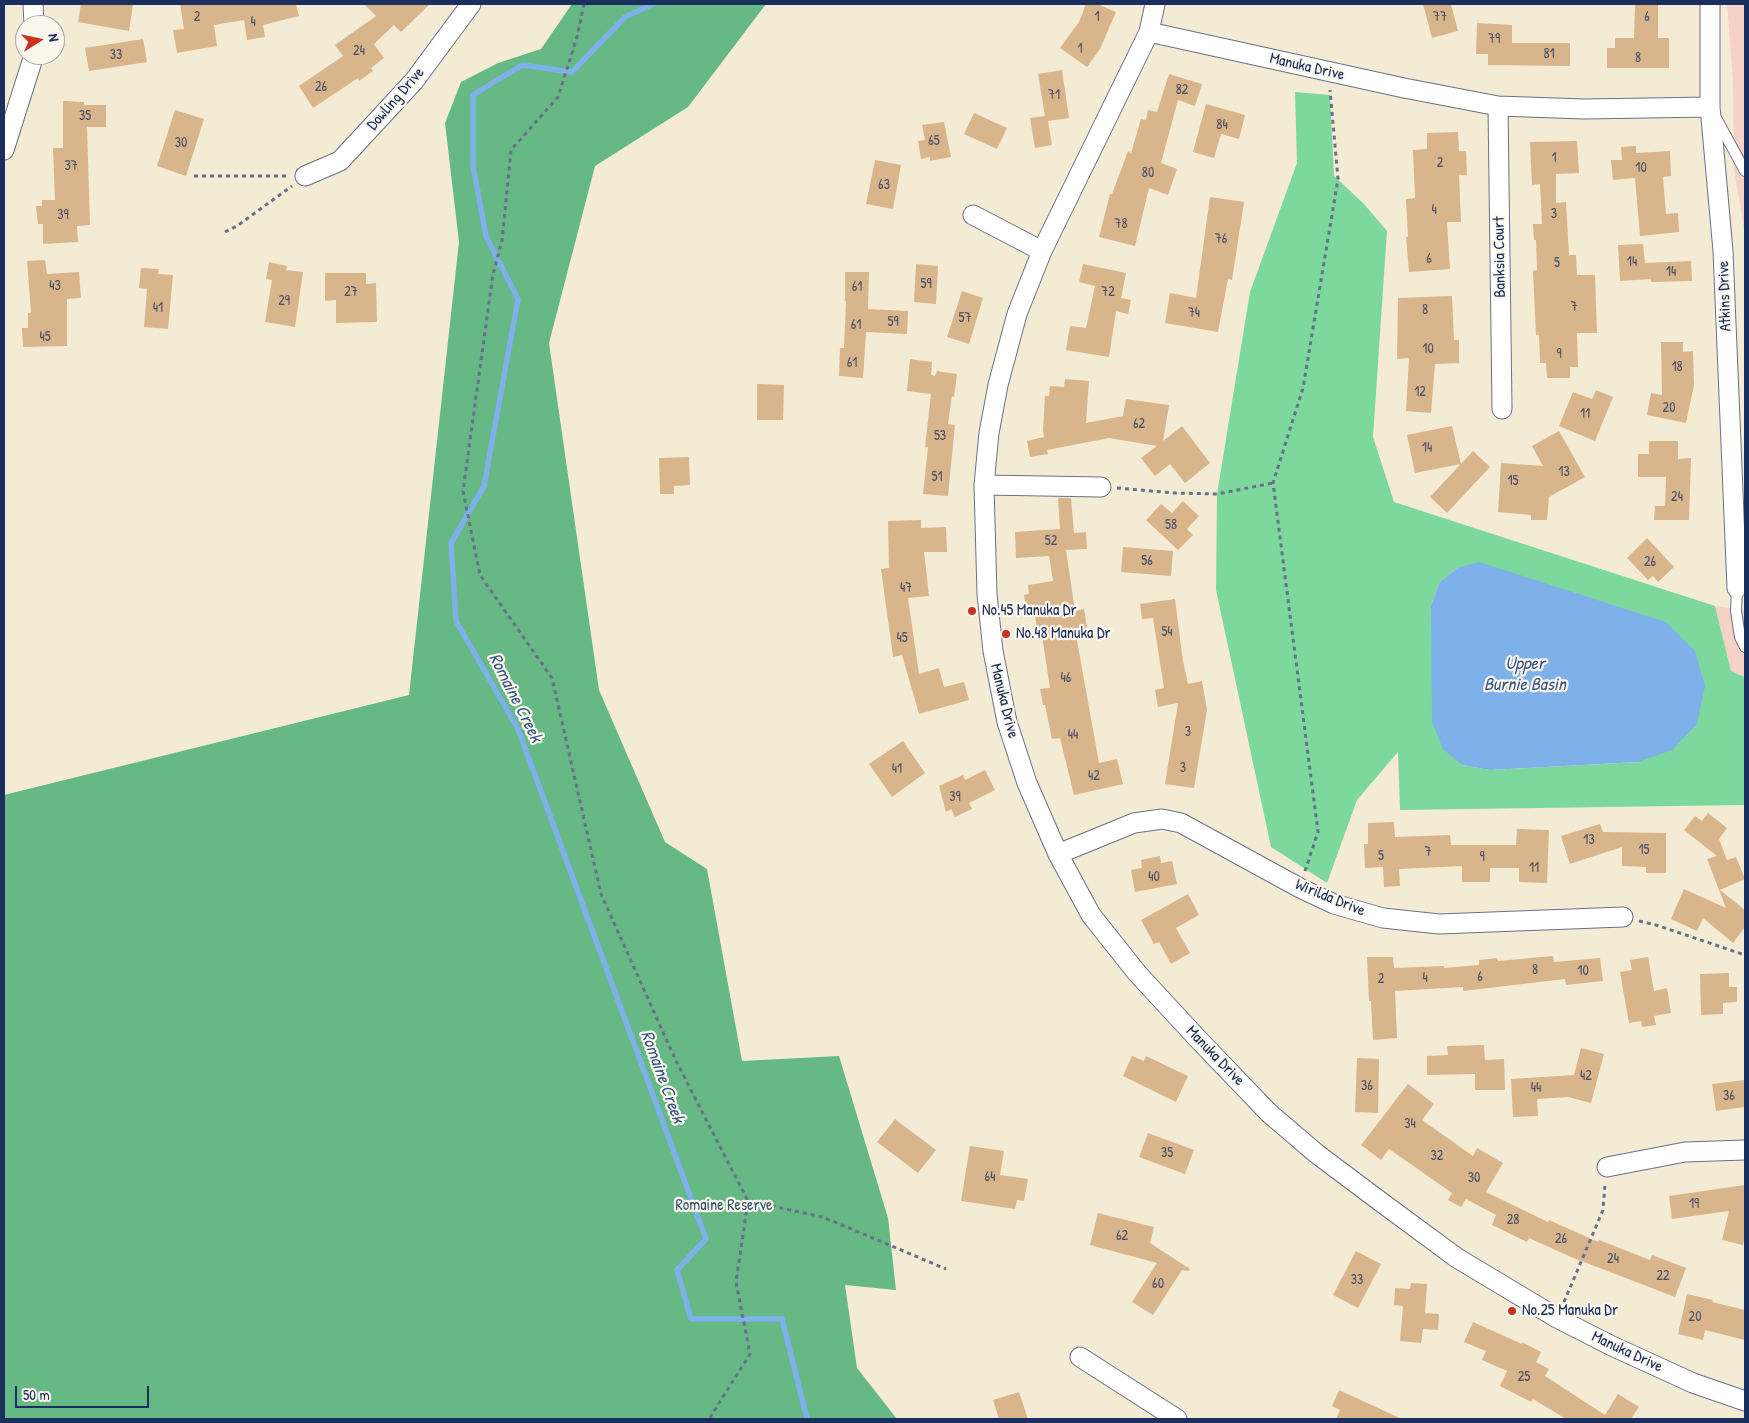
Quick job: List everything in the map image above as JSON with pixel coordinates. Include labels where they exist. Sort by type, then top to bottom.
[{"type":"street","name":"Dowling Drive","points":[[305,176],[340,161],[414,81],[471,4]]},
{"type":"street","points":[[1149,32],[1155,4]]},
{"type":"street","name":"Atkins Drive","points":[[1710,4],[1710,107],[1723,250],[1737,588]]},
{"type":"street","name":"Manuka Drive","points":[[1710,107],[1584,109],[1498,106],[1328,72],[1149,32],[1042,251],[1017,314],[998,385],[989,433],[984,485],[987,594],[992,651],[1007,722],[1027,783],[1058,854],[1090,915],[1137,973],[1269,1113],[1317,1154],[1457,1258],[1557,1318],[1612,1346],[1693,1383],[1745,1401]]},
{"type":"street","points":[[4,150],[31,65]]},
{"type":"street","name":"Banksia Court","points":[[1498,106],[1502,409]]},
{"type":"street","points":[[973,215],[1042,251]]},
{"type":"street","points":[[984,485],[1101,487]]},
{"type":"street","name":"Wirilda Drive","points":[[1058,854],[1134,824],[1162,819],[1181,823],[1300,888],[1334,904],[1383,918],[1440,924],[1623,917]]},
{"type":"street","points":[[1607,1167],[1685,1152],[1745,1150]]},
{"type":"street","points":[[1080,1357],[1177,1419]]},
{"type":"lane","points":[[1710,107],[1745,171]]},
{"type":"lane","points":[[1737,588],[1736,611],[1740,637],[1745,647]]},
{"type":"path","points":[[584,4],[558,97],[511,150],[502,241],[493,274],[463,490],[480,575],[552,678],[601,894],[676,1061],[748,1201],[736,1282],[750,1354],[708,1419]]},
{"type":"path","points":[[1300,888],[1318,832],[1273,483],[1304,388],[1338,180],[1328,72]]},
{"type":"path","points":[[194,176],[305,176]]},
{"type":"path","points":[[225,232],[237,226],[305,176]]},
{"type":"path","points":[[1101,487],[1174,493],[1217,494],[1273,483]]},
{"type":"path","points":[[1623,917],[1656,925],[1745,955]]},
{"type":"path","points":[[1557,1318],[1603,1210],[1607,1167]]},
{"type":"path","points":[[748,1201],[822,1217],[946,1269]]},
{"type":"shaded area","points":[[1727,4],[1745,4],[1745,235],[1734,169],[1733,80]]},
{"type":"shaded area","points":[[1715,606],[1745,610],[1745,677],[1731,671]]},
{"type":"green space","name":"Romaine Reserve","points":[[572,4],[766,4],[688,107],[595,166],[549,343],[599,690],[665,842],[707,869],[742,1061],[839,1056],[888,1218],[896,1290],[845,1285],[857,1368],[897,1419],[4,1419],[4,795],[409,695],[459,242],[445,123],[461,82],[498,63],[541,49]]},
{"type":"green space","points":[[1295,92],[1330,95],[1334,176],[1363,203],[1387,231],[1373,437],[1394,502],[1715,606],[1731,671],[1745,677],[1745,805],[1400,810],[1398,752],[1357,800],[1327,883],[1271,847],[1216,590],[1217,494],[1250,292],[1297,163]],"holes":[[[1457,568],[1638,762],[1490,770],[1462,765],[1431,605],[1440,582]]]},
{"type":"water","name":"Upper Burnie Basin","points":[[1479,562],[1666,622],[1695,651],[1705,686],[1697,724],[1672,750],[1638,762],[1490,770],[1462,765],[1443,749],[1432,722],[1431,605],[1440,582],[1457,568]]},
{"type":"building","points":[[81,4],[133,5],[129,31],[78,22]]},
{"type":"building","points":[[180,4],[296,4],[299,16],[263,25],[265,37],[247,40],[244,20],[214,25],[217,46],[177,53],[173,30],[184,29]]},
{"type":"building","points":[[364,4],[430,4],[401,32],[394,25],[374,44],[384,58],[371,68],[373,71],[359,81],[358,78],[313,108],[299,86],[343,56],[335,45],[376,16]]},
{"type":"building","points":[[1086,4],[1097,4],[1116,12],[1100,49],[1087,67],[1060,48],[1079,22]]},
{"type":"building","points":[[1423,4],[1451,4],[1458,31],[1432,38]]},
{"type":"building","points":[[1635,4],[1658,4],[1658,38],[1669,38],[1669,68],[1607,68],[1607,48],[1615,48],[1615,38],[1634,38]]},
{"type":"building","points":[[1477,23],[1512,25],[1512,43],[1570,43],[1570,66],[1488,65],[1488,54],[1476,54]]},
{"type":"building","points":[[143,39],[147,62],[89,71],[85,48]]},
{"type":"building","points":[[1062,70],[1069,118],[1048,121],[1052,145],[1035,148],[1030,118],[1045,116],[1038,74]]},
{"type":"building","points":[[1169,74],[1202,84],[1195,106],[1178,100],[1161,163],[1177,169],[1168,195],[1149,188],[1135,246],[1099,237],[1110,194],[1112,194],[1128,151],[1131,153],[1141,119],[1146,120],[1148,110],[1157,112]]},
{"type":"building","points":[[63,101],[84,102],[84,105],[106,105],[106,127],[87,127],[90,225],[77,226],[78,242],[43,244],[43,224],[38,224],[36,206],[42,206],[42,200],[55,200],[53,148],[63,148]]},
{"type":"building","points":[[1206,104],[1245,115],[1239,139],[1221,134],[1214,158],[1193,152]]},
{"type":"building","points":[[175,110],[204,119],[186,176],[157,166]]},
{"type":"building","points":[[974,113],[1007,128],[997,149],[964,134]]},
{"type":"building","points":[[944,122],[951,157],[930,161],[930,157],[921,159],[918,141],[925,140],[922,125]]},
{"type":"building","points":[[1458,132],[1459,151],[1466,151],[1467,175],[1459,175],[1461,222],[1447,222],[1450,269],[1409,272],[1406,237],[1408,237],[1406,199],[1415,198],[1413,150],[1427,149],[1427,133]]},
{"type":"building","points":[[1577,141],[1579,173],[1556,174],[1556,203],[1566,202],[1569,255],[1576,255],[1577,275],[1595,275],[1597,333],[1577,333],[1578,367],[1570,367],[1570,378],[1547,378],[1546,363],[1540,363],[1539,335],[1536,335],[1533,271],[1537,270],[1536,240],[1534,240],[1533,224],[1542,224],[1540,184],[1532,185],[1530,142]]},
{"type":"building","points":[[1636,146],[1636,153],[1670,151],[1671,176],[1663,177],[1666,214],[1678,213],[1679,232],[1640,236],[1635,178],[1613,180],[1611,160],[1622,160],[1621,147]]},
{"type":"building","points":[[875,160],[901,165],[893,209],[866,204]]},
{"type":"building","points":[[1210,197],[1244,202],[1232,280],[1228,279],[1218,332],[1165,323],[1170,293],[1196,298]]},
{"type":"building","points":[[1643,244],[1645,263],[1691,261],[1692,281],[1651,282],[1651,279],[1620,281],[1618,245]]},
{"type":"building","points":[[45,260],[47,274],[79,272],[81,298],[67,299],[67,346],[23,347],[22,328],[28,328],[28,313],[31,313],[27,261]]},
{"type":"building","points":[[269,262],[287,266],[286,270],[303,272],[295,327],[265,322],[272,280],[266,279]]},
{"type":"building","points":[[916,264],[938,266],[936,304],[914,302]]},
{"type":"building","points":[[1083,264],[1126,273],[1121,298],[1131,300],[1128,314],[1116,311],[1109,357],[1066,350],[1070,326],[1086,328],[1095,286],[1079,282]]},
{"type":"building","points":[[141,268],[159,269],[158,274],[173,275],[168,329],[144,327],[147,289],[139,288]]},
{"type":"building","points":[[845,272],[869,272],[868,309],[908,311],[907,334],[866,332],[863,378],[839,376],[840,348],[844,348]]},
{"type":"building","points":[[325,273],[366,273],[366,284],[376,283],[377,322],[336,323],[336,300],[325,301]]},
{"type":"building","points":[[962,291],[983,298],[969,344],[947,337]]},
{"type":"building","points":[[1452,296],[1454,340],[1459,340],[1459,363],[1435,364],[1431,413],[1406,411],[1409,358],[1397,359],[1398,298]]},
{"type":"building","points":[[1661,342],[1683,342],[1683,352],[1693,351],[1694,385],[1686,423],[1647,415],[1651,393],[1662,395]]},
{"type":"building","points":[[910,359],[932,362],[931,375],[935,376],[937,371],[957,374],[948,424],[955,425],[948,496],[923,494],[928,447],[925,447],[931,394],[907,391]]},
{"type":"building","points":[[1065,379],[1089,381],[1086,423],[1123,416],[1126,399],[1169,405],[1163,441],[1182,426],[1210,463],[1185,483],[1170,464],[1155,476],[1141,458],[1157,446],[1109,438],[1047,450],[1048,454],[1030,457],[1027,441],[1044,437],[1045,396],[1049,396],[1050,386],[1064,387]]},
{"type":"building","points":[[757,384],[784,385],[783,420],[757,420]]},
{"type":"building","points":[[1596,390],[1613,397],[1595,441],[1559,426],[1573,392],[1592,399]]},
{"type":"building","points":[[1452,426],[1461,464],[1415,473],[1407,435]]},
{"type":"building","points":[[1559,431],[1585,477],[1549,497],[1547,520],[1531,520],[1531,515],[1498,512],[1501,463],[1543,466],[1532,446]]},
{"type":"building","points":[[1649,441],[1678,441],[1678,459],[1691,458],[1689,520],[1654,520],[1655,506],[1665,506],[1666,477],[1638,477],[1638,454],[1649,454]]},
{"type":"building","points":[[1473,451],[1490,467],[1447,513],[1430,497]]},
{"type":"building","points":[[689,457],[690,485],[674,486],[674,494],[660,494],[659,458]]},
{"type":"building","points":[[1058,498],[1071,498],[1074,533],[1086,532],[1087,549],[1066,550],[1075,611],[1084,609],[1088,633],[1076,635],[1099,763],[1117,759],[1123,784],[1074,795],[1060,738],[1052,739],[1045,705],[1043,705],[1040,689],[1050,688],[1042,635],[1038,636],[1034,609],[1026,610],[1024,595],[1029,594],[1028,585],[1053,581],[1049,556],[1016,558],[1015,532],[1060,529]]},
{"type":"building","points":[[1183,501],[1199,516],[1187,529],[1193,535],[1178,550],[1146,520],[1161,504],[1172,513]]},
{"type":"building","points":[[921,520],[921,528],[946,527],[947,552],[924,552],[929,596],[908,598],[919,674],[939,668],[944,687],[964,682],[969,700],[919,714],[902,655],[893,657],[881,569],[889,568],[888,521]]},
{"type":"building","points":[[1647,538],[1674,567],[1658,582],[1653,576],[1648,580],[1627,558]]},
{"type":"building","points":[[1123,547],[1173,551],[1171,576],[1121,572]]},
{"type":"building","points":[[1175,599],[1188,684],[1202,681],[1207,710],[1194,788],[1165,784],[1178,703],[1158,707],[1155,690],[1164,688],[1153,618],[1142,619],[1140,604]]},
{"type":"building","points":[[903,741],[925,773],[892,797],[869,764]]},
{"type":"building","points":[[985,770],[995,790],[969,803],[972,809],[955,817],[951,809],[946,812],[939,786],[963,775],[965,780]]},
{"type":"building","points":[[1708,813],[1727,828],[1719,839],[1727,860],[1736,857],[1745,879],[1720,890],[1745,910],[1745,927],[1733,943],[1703,918],[1697,931],[1671,919],[1684,889],[1726,908],[1707,859],[1717,856],[1684,830],[1695,816],[1702,821]]},
{"type":"building","points":[[1394,822],[1395,837],[1450,835],[1451,845],[1516,845],[1517,829],[1549,830],[1547,883],[1519,882],[1519,868],[1490,868],[1490,882],[1462,882],[1462,866],[1399,869],[1400,886],[1384,887],[1383,867],[1365,868],[1364,844],[1368,844],[1368,823]]},
{"type":"building","points":[[1600,824],[1603,832],[1666,833],[1666,873],[1646,873],[1646,867],[1622,866],[1622,847],[1570,864],[1561,836]]},
{"type":"building","points":[[1160,856],[1161,863],[1172,861],[1177,884],[1135,892],[1131,870],[1142,868],[1141,860]]},
{"type":"building","points":[[1188,894],[1199,915],[1176,928],[1190,953],[1171,964],[1159,942],[1154,944],[1141,920]]},
{"type":"building","points":[[1553,956],[1554,962],[1600,958],[1603,981],[1566,985],[1565,979],[1463,991],[1463,987],[1395,991],[1397,1038],[1373,1040],[1367,957],[1393,957],[1394,968],[1444,966],[1444,968],[1479,965],[1479,960],[1497,958],[1498,961]]},
{"type":"building","points":[[1648,957],[1654,991],[1667,988],[1671,1013],[1654,1016],[1656,1025],[1642,1027],[1641,1021],[1629,1023],[1620,972],[1632,970],[1630,960]]},
{"type":"building","points":[[1729,973],[1729,987],[1737,987],[1737,1002],[1723,1003],[1723,1014],[1701,1015],[1700,974]]},
{"type":"building","points":[[1484,1045],[1485,1060],[1504,1059],[1505,1090],[1475,1090],[1475,1074],[1427,1075],[1427,1056],[1448,1055],[1447,1046]]},
{"type":"building","points":[[1581,1048],[1604,1054],[1591,1103],[1568,1097],[1537,1099],[1538,1116],[1513,1117],[1511,1079],[1574,1075]]},
{"type":"building","points":[[1132,1056],[1144,1061],[1146,1056],[1188,1076],[1176,1102],[1123,1076]]},
{"type":"building","points":[[1357,1058],[1379,1059],[1378,1113],[1355,1112]]},
{"type":"building","points":[[1745,1080],[1745,1107],[1716,1111],[1712,1084]]},
{"type":"building","points":[[1408,1084],[1434,1104],[1422,1120],[1473,1156],[1477,1148],[1503,1163],[1486,1192],[1548,1222],[1549,1220],[1598,1242],[1599,1240],[1650,1260],[1652,1255],[1686,1268],[1675,1297],[1571,1257],[1529,1238],[1527,1242],[1492,1225],[1496,1215],[1466,1199],[1461,1207],[1448,1200],[1452,1193],[1389,1149],[1381,1160],[1361,1145]]},
{"type":"building","points":[[895,1119],[936,1150],[918,1173],[877,1142]]},
{"type":"building","points":[[1148,1133],[1194,1150],[1185,1174],[1139,1157]]},
{"type":"building","points":[[970,1146],[1004,1151],[1000,1175],[1028,1179],[1024,1201],[1017,1200],[1015,1209],[961,1201]]},
{"type":"building","points":[[1745,1185],[1745,1237],[1743,1245],[1722,1240],[1729,1211],[1672,1219],[1669,1196]]},
{"type":"building","points":[[1098,1213],[1154,1227],[1150,1243],[1190,1269],[1189,1271],[1182,1270],[1153,1315],[1132,1302],[1157,1263],[1090,1245]]},
{"type":"building","points":[[1356,1251],[1381,1264],[1358,1308],[1333,1295]]},
{"type":"building","points":[[1411,1283],[1427,1284],[1425,1313],[1439,1314],[1438,1330],[1423,1329],[1421,1343],[1400,1341],[1403,1306],[1394,1305],[1395,1288],[1410,1289]]},
{"type":"building","points":[[1687,1294],[1745,1310],[1745,1340],[1705,1330],[1703,1340],[1678,1334]]},
{"type":"building","points":[[1473,1322],[1541,1352],[1536,1362],[1549,1369],[1545,1376],[1605,1415],[1618,1394],[1639,1407],[1631,1419],[1566,1419],[1533,1399],[1531,1402],[1500,1386],[1507,1371],[1482,1360],[1486,1351],[1464,1342]]},
{"type":"building","points":[[1339,1390],[1402,1419],[1336,1419],[1340,1410],[1332,1406]]},
{"type":"building","points":[[1019,1392],[1028,1419],[999,1419],[993,1400]]},
{"type":"waterway","name":"Romaine Creek","points":[[653,4],[625,17],[572,72],[522,65],[473,95],[473,165],[486,236],[518,299],[484,486],[451,543],[456,621],[518,729],[706,1239],[677,1270],[691,1319],[782,1319],[807,1419]]},
{"type":"place","name":"No.45 Manuka Dr","points":[[972,611]]},
{"type":"place","name":"No.48 Manuka Dr","points":[[1006,634]]},
{"type":"place","name":"No.25 Manuka Dr","points":[[1512,1311]]}]
